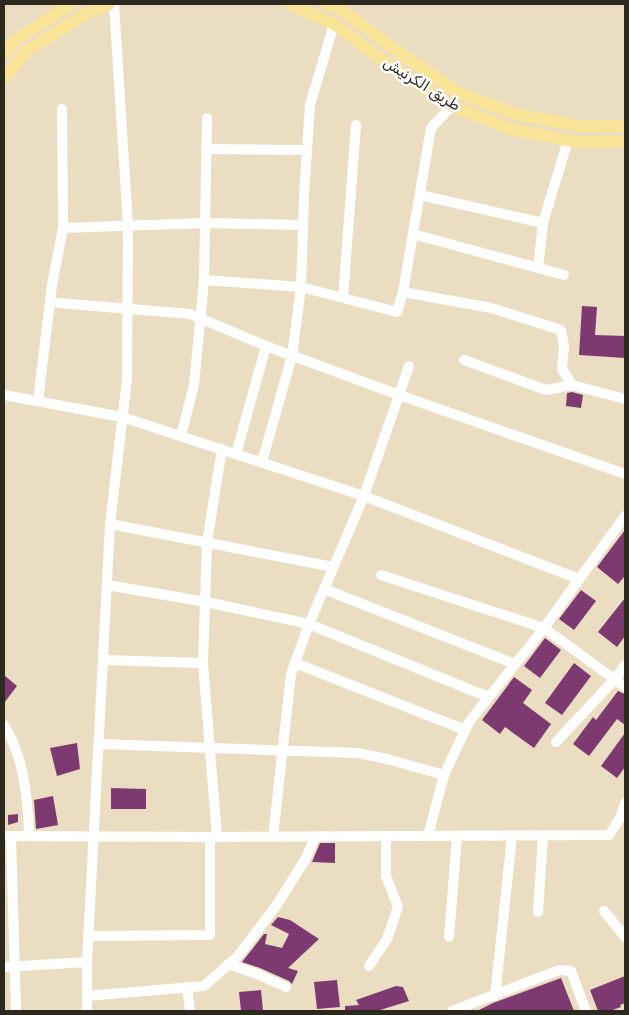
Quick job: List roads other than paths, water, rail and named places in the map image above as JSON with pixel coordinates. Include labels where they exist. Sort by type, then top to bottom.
[{"type":"main road","points":[[4,54],[16,39],[72,4]]},
{"type":"main road","points":[[4,78],[27,51],[85,14],[109,4]]},
{"type":"main road","name":"طريق الكرنيش","points":[[290,4],[334,24],[388,64],[452,106],[511,129],[577,142],[625,141]]},
{"type":"main road","name":"طريق الكرنيش","points":[[328,4],[342,10],[397,51],[459,93],[515,114],[578,126],[625,126]]},
{"type":"street","points":[[87,1011],[88,936],[110,524],[127,379],[128,225],[114,4]]},
{"type":"street","points":[[262,462],[292,356],[301,287],[310,104],[334,24]]},
{"type":"street","points":[[204,280],[301,287],[396,312],[403,292],[431,128],[452,106]]},
{"type":"street","points":[[38,401],[52,285],[63,228],[62,109]]},
{"type":"street","points":[[181,436],[194,385],[204,280],[207,118]]},
{"type":"street","points":[[343,298],[356,125]]},
{"type":"street","points":[[538,268],[544,223],[568,140]]},
{"type":"street","points":[[206,149],[307,150]]},
{"type":"street","points":[[420,195],[544,223]]},
{"type":"street","points":[[63,228],[205,223],[303,225]]},
{"type":"street","points":[[413,234],[564,275]]},
{"type":"street","points":[[403,292],[491,308],[561,330],[564,346],[562,369],[572,385]]},
{"type":"street","points":[[58,303],[190,314],[292,356],[625,474]]},
{"type":"street","points":[[236,454],[266,346]]},
{"type":"street","points":[[464,360],[546,390],[572,385],[625,400]]},
{"type":"street","points":[[273,837],[282,750],[295,663],[309,624],[364,496],[409,366]]},
{"type":"street","points":[[4,395],[122,417],[364,496],[579,579]]},
{"type":"street","points":[[88,936],[210,935],[213,837],[210,748],[203,663],[207,542],[222,449]]},
{"type":"street","points":[[428,836],[444,775],[469,722],[544,628],[625,516]]},
{"type":"street","points":[[110,524],[333,567]]},
{"type":"street","points":[[382,575],[544,628],[625,686]]},
{"type":"street","points":[[107,585],[206,602],[309,624],[488,697]]},
{"type":"street","points":[[324,589],[515,664]]},
{"type":"street","points":[[103,660],[203,663]]},
{"type":"street","points":[[295,663],[465,730]]},
{"type":"street","points":[[556,742],[615,679],[625,665]]},
{"type":"street","points":[[4,725],[19,758],[28,812],[29,836]]},
{"type":"street","points":[[99,744],[358,753],[444,775]]},
{"type":"street","points":[[16,1011],[7,836],[315,837],[609,835],[620,818],[625,803]]},
{"type":"street","points":[[369,966],[387,939],[398,907],[386,876],[386,836]]},
{"type":"street","points":[[449,936],[457,836]]},
{"type":"street","points":[[495,996],[512,836]]},
{"type":"street","points":[[538,912],[543,836]]},
{"type":"street","points":[[87,996],[204,986],[238,956],[276,906],[306,860],[315,837]]},
{"type":"street","points":[[604,912],[625,938]]},
{"type":"street","points":[[4,967],[87,962]]},
{"type":"street","points":[[228,964],[286,987]]},
{"type":"street","points":[[452,1011],[495,996],[558,970],[571,971],[586,1011]]},
{"type":"street","points":[[188,987],[190,1011]]}]
